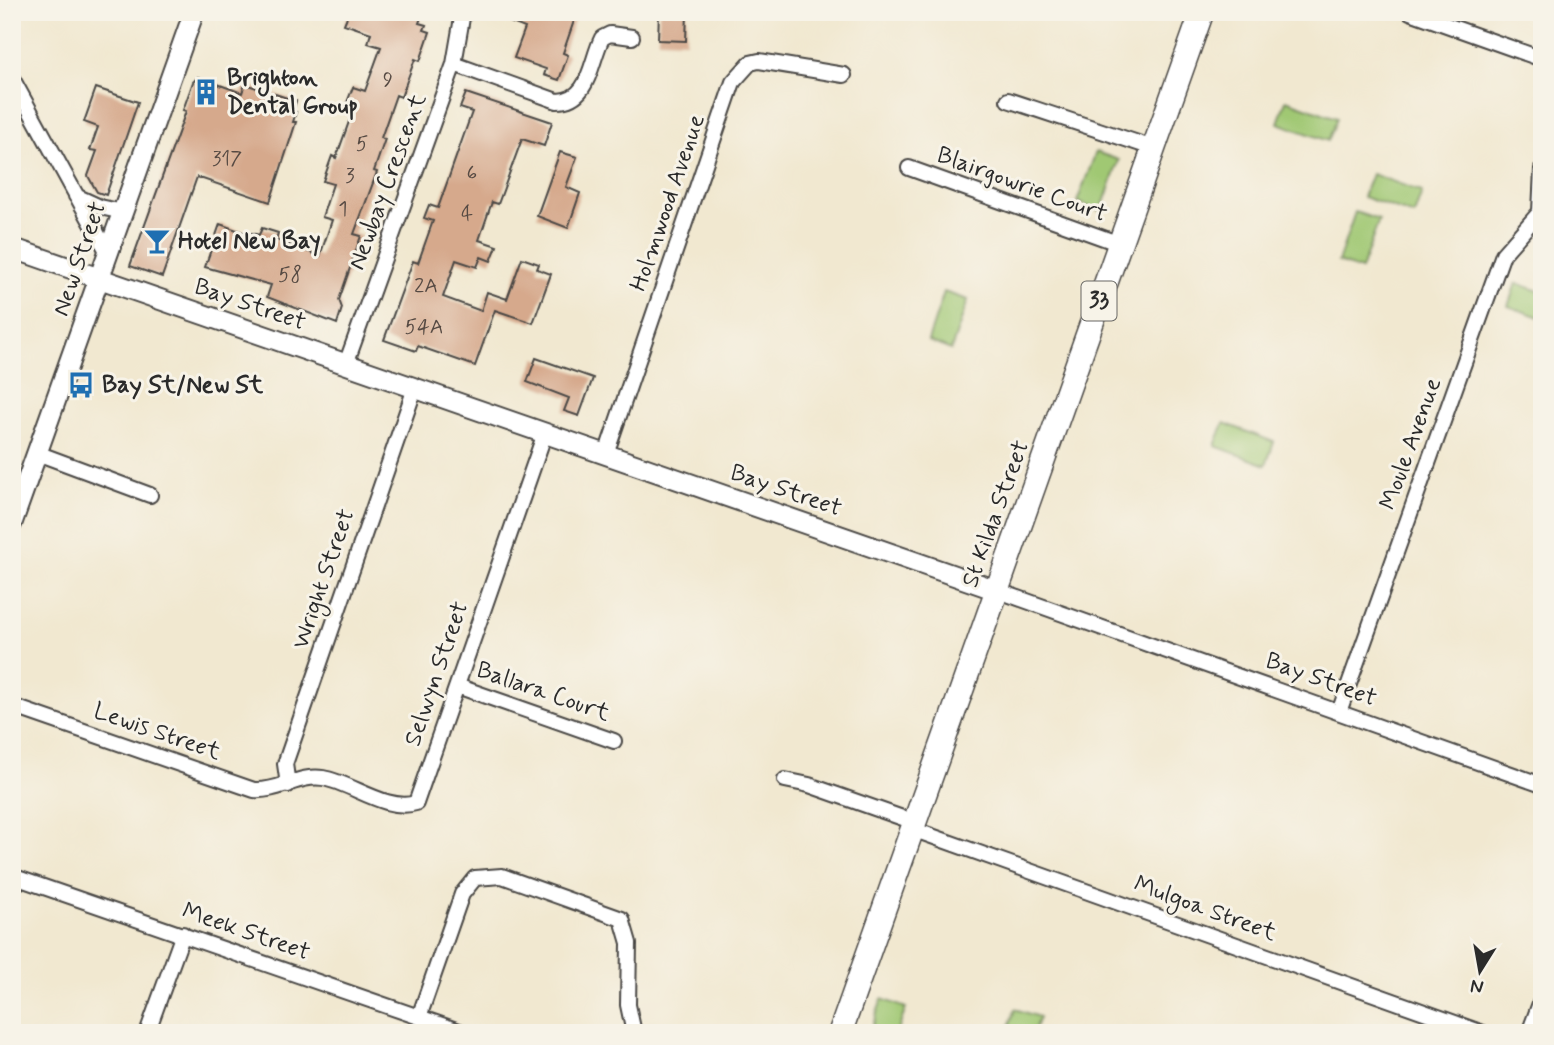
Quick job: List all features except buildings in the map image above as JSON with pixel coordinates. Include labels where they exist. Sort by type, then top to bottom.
[{"type":"main road","name":"St Kilda Street","points":[[840,1033],[1120,244],[1197,14]]},
{"type":"street","name":"New Street","points":[[12,523],[194,12]]},
{"type":"street","name":"Newbay Crescent","points":[[345,364],[454,64],[463,12]]},
{"type":"street","points":[[1410,12],[1542,59]]},
{"type":"street","points":[[454,64],[557,101],[567,101],[582,90],[602,38],[610,34],[632,37]]},
{"type":"street","name":"Holmwood Avenue","points":[[606,454],[733,82],[750,63],[759,61],[844,75]]},
{"type":"street","points":[[12,78],[108,253]]},
{"type":"street","points":[[1008,100],[1153,148]]},
{"type":"street","name":"Blairgowrie Court","points":[[909,168],[1120,244]]},
{"type":"street","points":[[1542,169],[1542,201]]},
{"type":"street","points":[[76,196],[100,207],[122,212]]},
{"type":"street","name":"Moule Avenue","points":[[1339,712],[1503,254],[1532,223],[1540,212],[1542,201]]},
{"type":"street","name":"Bay Street","points":[[12,248],[996,590],[1542,785]]},
{"type":"street","name":"Wright Street","points":[[288,785],[285,764],[415,388]]},
{"type":"street","name":"Selwyn Street","points":[[288,785],[307,778],[326,779],[399,805],[416,803],[545,433]]},
{"type":"street","points":[[37,453],[150,495]]},
{"type":"street","name":"Ballara Court","points":[[457,686],[614,741]]},
{"type":"street","name":"Lewis Street","points":[[12,706],[254,790],[288,785]]},
{"type":"street","name":"Mulgoa Street","points":[[785,780],[809,785],[1483,1033]]},
{"type":"street","name":"Meek Street","points":[[12,876],[465,1033]]},
{"type":"street","points":[[419,1017],[462,894],[475,878],[502,876],[622,919],[629,943],[628,1005],[634,1033]]},
{"type":"street","points":[[148,1033],[183,934]]},
{"type":"street","points":[[1529,1033],[1542,998]]},
{"type":"green space","points":[[1286,100],[1337,118],[1328,141],[1278,123]]},
{"type":"green space","points":[[1096,152],[1119,160],[1101,211],[1077,202]]},
{"type":"green space","points":[[1372,174],[1422,192],[1414,215],[1363,197]]},
{"type":"green space","points":[[1355,212],[1379,220],[1361,270],[1338,262]]},
{"type":"green space","points":[[1516,283],[1542,292],[1542,318],[1508,306]]},
{"type":"green space","points":[[944,292],[968,300],[951,350],[928,341]]},
{"type":"green space","points":[[1224,423],[1274,442],[1266,465],[1215,446]]},
{"type":"green space","points":[[882,999],[906,1008],[897,1033],[870,1033]]},
{"type":"green space","points":[[1015,1009],[1039,1017],[1033,1033],[1007,1033]]},
{"type":"place","name":"Brighton Dental Group","points":[[206,92]]},
{"type":"place","name":"Hotel New Bay","points":[[157,241]]},
{"type":"place","name":"Bay St/New St","points":[[81,385]]}]
